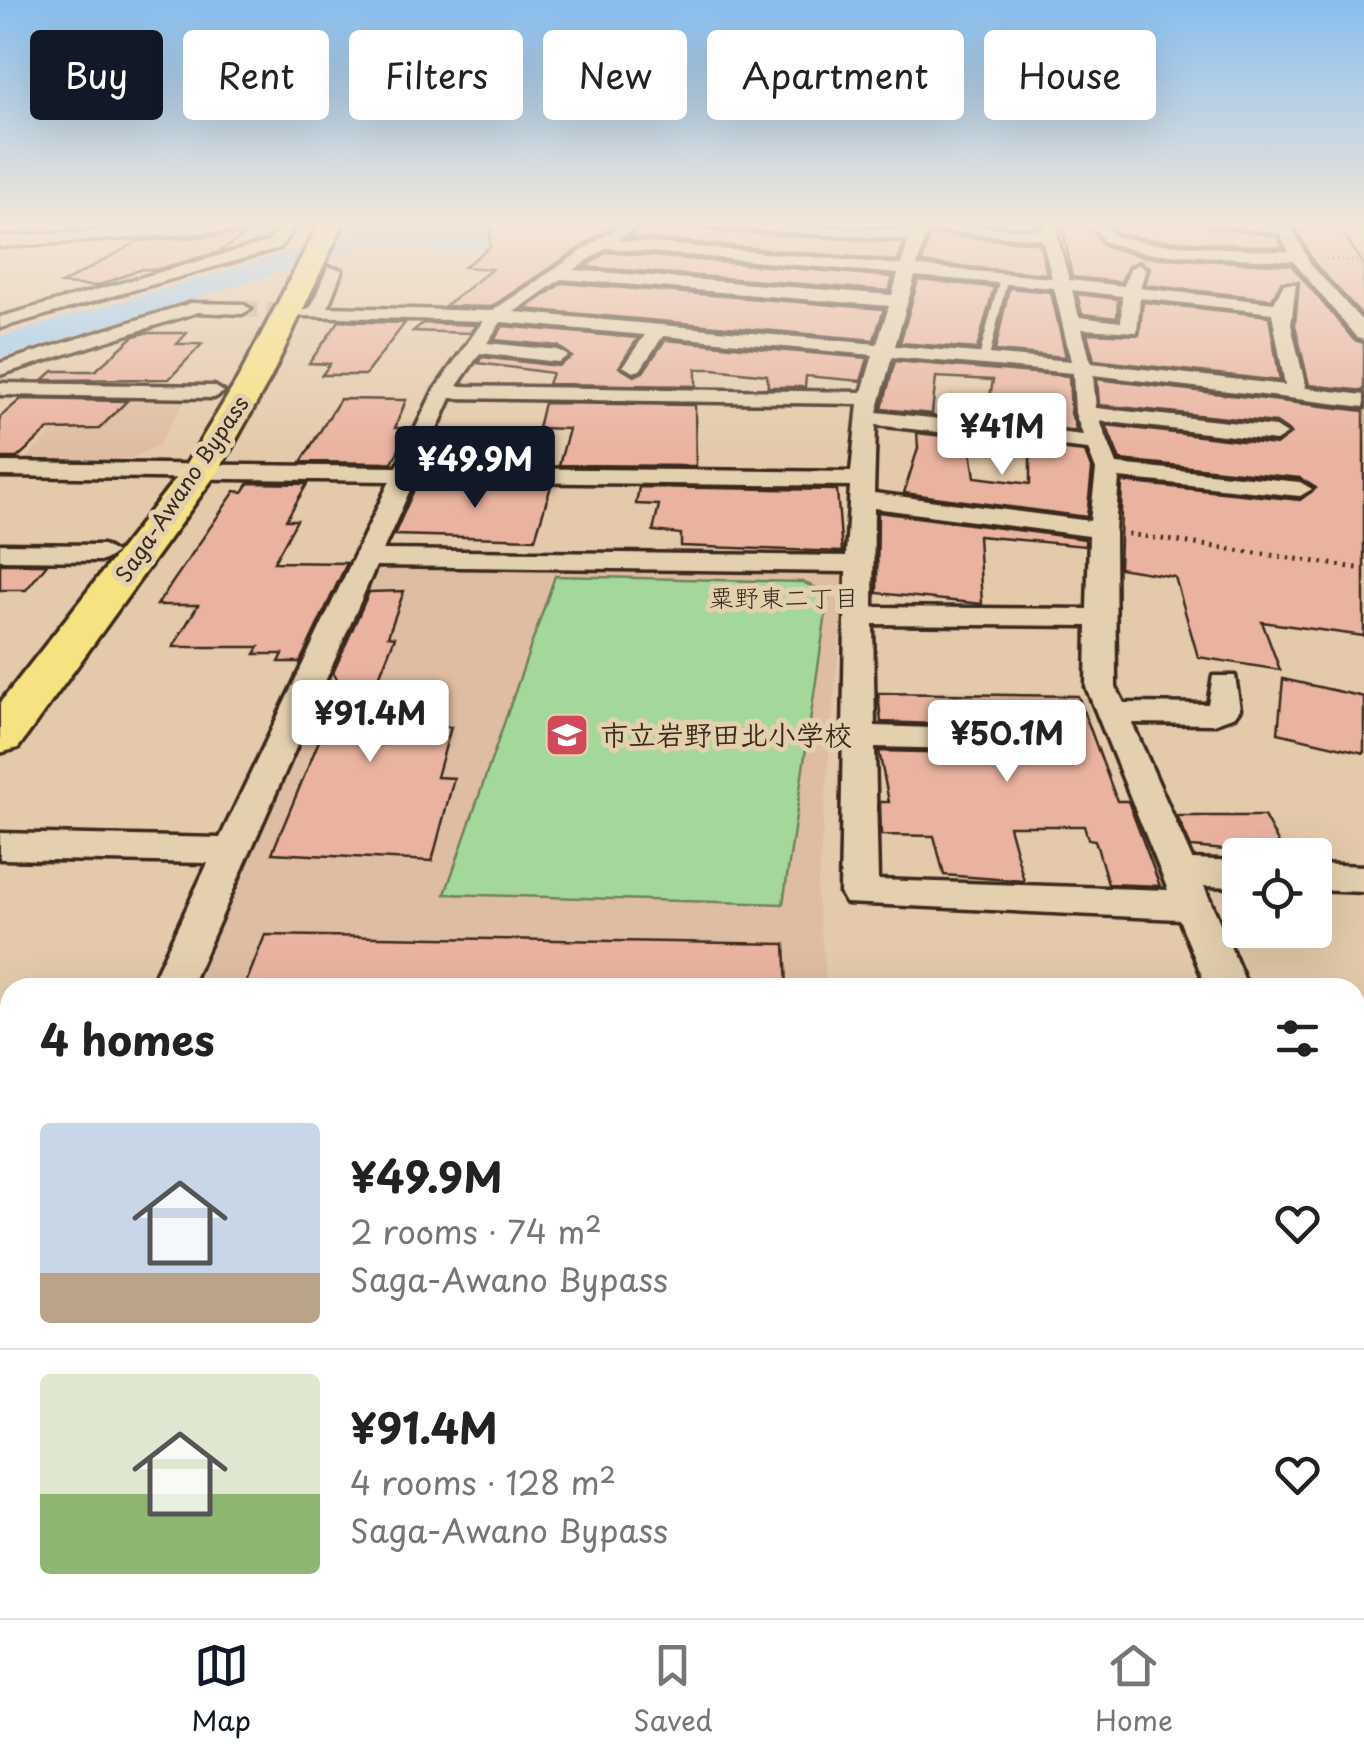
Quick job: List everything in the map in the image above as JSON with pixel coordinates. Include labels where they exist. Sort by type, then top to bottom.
[{"type":"highway","name":"Saga-Awano Bypass","points":[[0,737],[140,558],[214,392],[302,298]]},
{"type":"highway","name":"Saga-Awano Bypass","points":[[12,663],[103,553],[181,471],[250,390],[304,298]]},
{"type":"street","points":[[0,323],[89,298]]},
{"type":"street","points":[[357,298],[496,316],[984,358],[1364,401]]},
{"type":"street","points":[[174,978],[370,558],[443,392],[496,316],[522,298]]},
{"type":"street","points":[[841,298],[896,302]]},
{"type":"street","points":[[897,298],[867,408],[861,489],[859,893],[1187,888],[1222,879]]},
{"type":"street","points":[[1066,298],[1082,368],[1086,413],[1108,470],[1102,530],[1101,686],[1224,978]]},
{"type":"street","points":[[1072,322],[1130,328],[1131,298]]},
{"type":"street","points":[[1194,298],[1282,308]]},
{"type":"street","points":[[1283,298],[1297,394]]},
{"type":"street","points":[[1330,298],[1364,334]]},
{"type":"street","points":[[0,369],[198,308],[242,310]]},
{"type":"street","points":[[634,366],[657,330]]},
{"type":"street","points":[[475,347],[558,356]]},
{"type":"street","points":[[0,389],[214,392]]},
{"type":"street","points":[[443,392],[867,408],[1098,442]]},
{"type":"street","points":[[1086,413],[1276,434]]},
{"type":"street","points":[[0,469],[404,474],[861,489],[1102,530]]},
{"type":"street","points":[[1108,470],[1300,489]]},
{"type":"street","points":[[0,552],[103,553]]},
{"type":"street","points":[[370,558],[859,564]]},
{"type":"street","points":[[862,616],[1102,618]]},
{"type":"street","points":[[1113,713],[1214,714],[1224,708],[1224,683]]},
{"type":"street","points":[[861,736],[960,738]]},
{"type":"street","points":[[0,846],[232,850]]},
{"type":"street","points":[[1332,878],[1364,879]]},
{"type":"lane","points":[[984,358],[999,298]]},
{"type":"path","points":[[1102,530],[1364,569]]},
{"type":"shaded area","points":[[92,395],[187,397],[159,445],[119,464],[22,462]]},
{"type":"shaded area","name":"市立岩野田北小学校","points":[[395,562],[828,568],[845,574],[817,895],[826,978],[194,978],[376,567]]},
{"type":"green space","points":[[555,576],[802,582],[829,593],[783,904],[445,894]]},
{"type":"building","points":[[456,298],[505,298],[491,307],[445,306]]},
{"type":"building","points":[[541,298],[742,298],[884,309],[874,340],[525,309]]},
{"type":"building","points":[[913,298],[991,298],[977,349],[900,343]]},
{"type":"building","points":[[1007,298],[1052,298],[1066,357],[995,351]]},
{"type":"building","points":[[1078,298],[1118,299],[1117,318],[1082,314]]},
{"type":"building","points":[[1298,298],[1318,298],[1354,340],[1364,343],[1364,391],[1309,385],[1295,325]]},
{"type":"building","points":[[1346,298],[1364,298],[1364,317]]},
{"type":"building","points":[[1143,302],[1269,316],[1280,381],[1094,360],[1087,333],[1139,335]]},
{"type":"building","points":[[339,321],[405,323],[365,375],[322,375],[330,364],[309,363]]},
{"type":"building","points":[[423,323],[476,325],[470,333],[413,331]]},
{"type":"building","points":[[503,326],[638,338],[619,367],[634,376],[643,372],[665,340],[868,358],[861,381],[806,376],[805,387],[768,387],[767,375],[713,369],[696,369],[696,386],[548,384],[552,373],[478,363],[482,357],[558,366],[572,357],[558,346],[494,340]]},
{"type":"building","points":[[187,333],[177,344],[202,344],[169,379],[43,380],[53,371],[95,371],[134,336]]},
{"type":"building","points":[[895,361],[1069,376],[1071,413],[1077,431],[1031,425],[1031,418],[987,414],[993,380],[936,377],[932,414],[882,409]]},
{"type":"building","points":[[1097,379],[1364,411],[1364,636],[1262,622],[1280,670],[1198,657],[1175,577],[1119,568],[1122,482],[1300,500],[1316,488],[1300,478],[1120,460],[1106,425],[1276,445],[1291,433],[1276,423],[1099,405]]},
{"type":"building","points":[[21,399],[127,401],[99,429],[48,430],[17,458],[0,458],[0,417]]},
{"type":"building","points":[[340,399],[406,400],[395,428],[410,428],[392,463],[301,462]]},
{"type":"building","points":[[544,403],[695,405],[696,466],[559,465],[569,429],[538,428]]},
{"type":"building","points":[[917,433],[969,439],[975,477],[1030,484],[1030,446],[1085,452],[1092,470],[1087,517],[904,493],[918,448]]},
{"type":"building","points":[[249,483],[307,484],[286,520],[297,520],[274,562],[347,563],[300,662],[279,662],[283,654],[255,654],[259,647],[173,647],[198,605],[157,605],[235,491],[243,492]]},
{"type":"building","points":[[416,485],[551,486],[535,539],[394,535]]},
{"type":"building","points":[[639,487],[837,490],[842,552],[681,546],[681,534],[653,531],[659,505],[636,504]]},
{"type":"building","points":[[878,512],[1085,539],[1085,546],[978,536],[982,604],[877,593]]},
{"type":"building","points":[[0,564],[47,564],[26,590],[0,590]]},
{"type":"building","points":[[404,591],[388,636],[395,637],[364,715],[417,715],[414,727],[451,727],[437,777],[454,778],[432,861],[272,853],[334,705],[347,695],[333,673],[369,592]]},
{"type":"building","points":[[1283,679],[1364,697],[1364,753],[1278,733]]},
{"type":"building","points":[[878,693],[1078,696],[1117,801],[1128,801],[1160,886],[1108,884],[1095,840],[1088,839],[1084,826],[1009,826],[1024,881],[944,875],[934,836],[881,835],[880,802],[889,802],[879,751],[962,753],[976,748],[980,737],[974,728],[962,725],[881,722]]},
{"type":"building","points":[[1177,816],[1264,816],[1276,838],[1222,838],[1222,850],[1191,847]]},
{"type":"building","points":[[265,935],[785,944],[787,978],[248,978]]},
{"type":"waterway","points":[[0,348],[166,298]]},
{"type":"tunnel","points":[[242,309],[308,312]]},
{"type":"place","name":"市立岩野田北小学校","points":[[567,735]]},
{"type":"district","name":"粟野東二丁目","points":[[784,598]]}]
